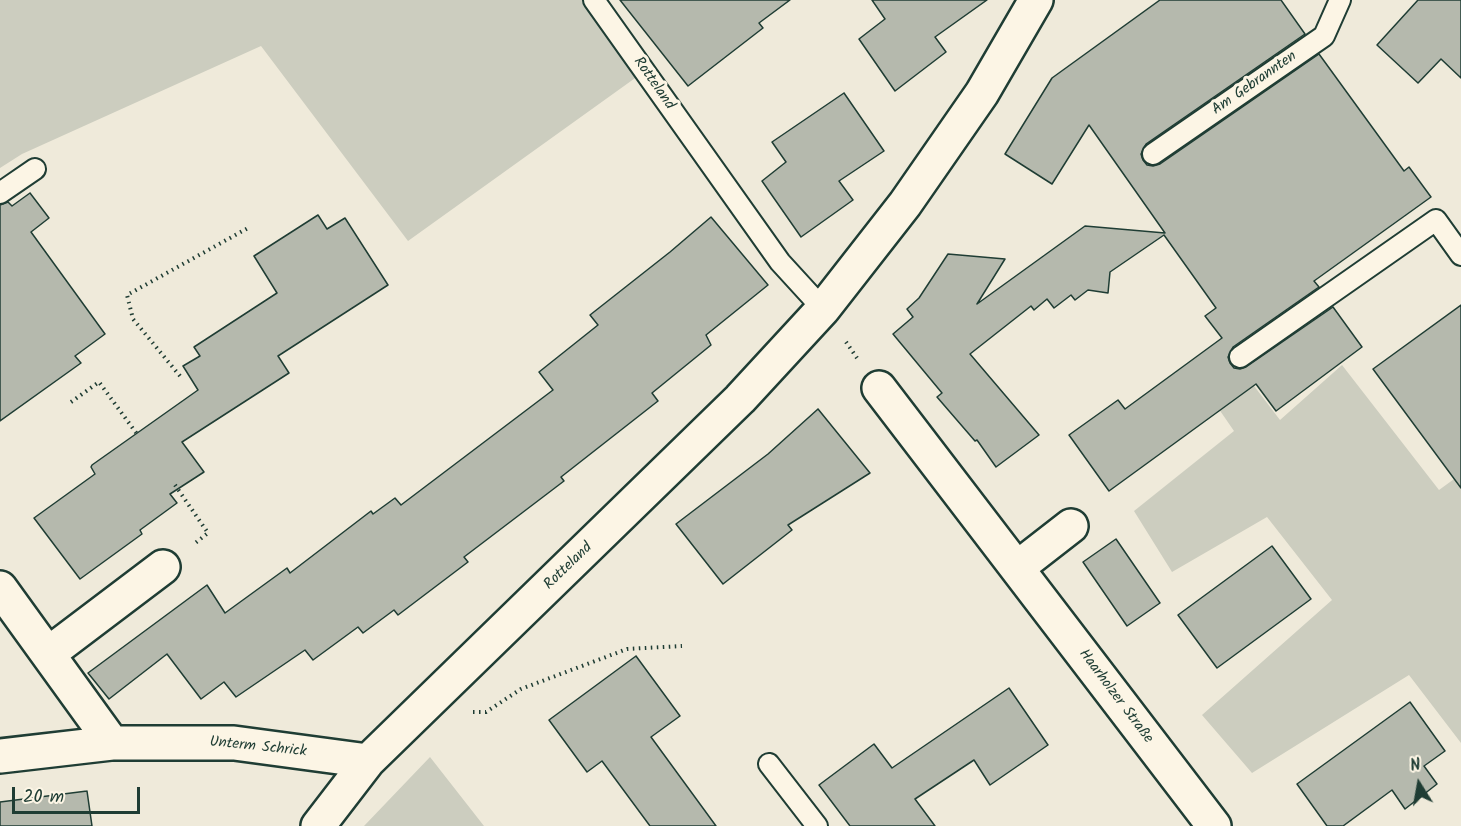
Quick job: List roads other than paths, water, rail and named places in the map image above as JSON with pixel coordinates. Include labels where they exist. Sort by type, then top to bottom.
[{"type":"street","name":"Rotteland","points":[[318,826],[368,761],[740,399],[823,309],[918,186],[982,93],[1036,0]]},
{"type":"street","name":"Haarholzer Straße","points":[[879,388],[1214,826]]},
{"type":"street","points":[[1017,568],[1071,526]]},
{"type":"street","points":[[48,654],[163,567]]},
{"type":"street","points":[[0,588],[112,742]]},
{"type":"street","name":"Unterm Schrick","points":[[0,756],[112,742],[234,742],[368,761]]},
{"type":"lane","name":"Rotteland","points":[[594,0],[780,262],[823,309]]},
{"type":"lane","name":"Am Gebrannten","points":[[1153,154],[1324,36],[1340,0]]},
{"type":"lane","points":[[0,193],[35,168]]},
{"type":"lane","points":[[1240,357],[1436,220],[1461,255]]},
{"type":"lane","points":[[769,764],[817,826]]}]
